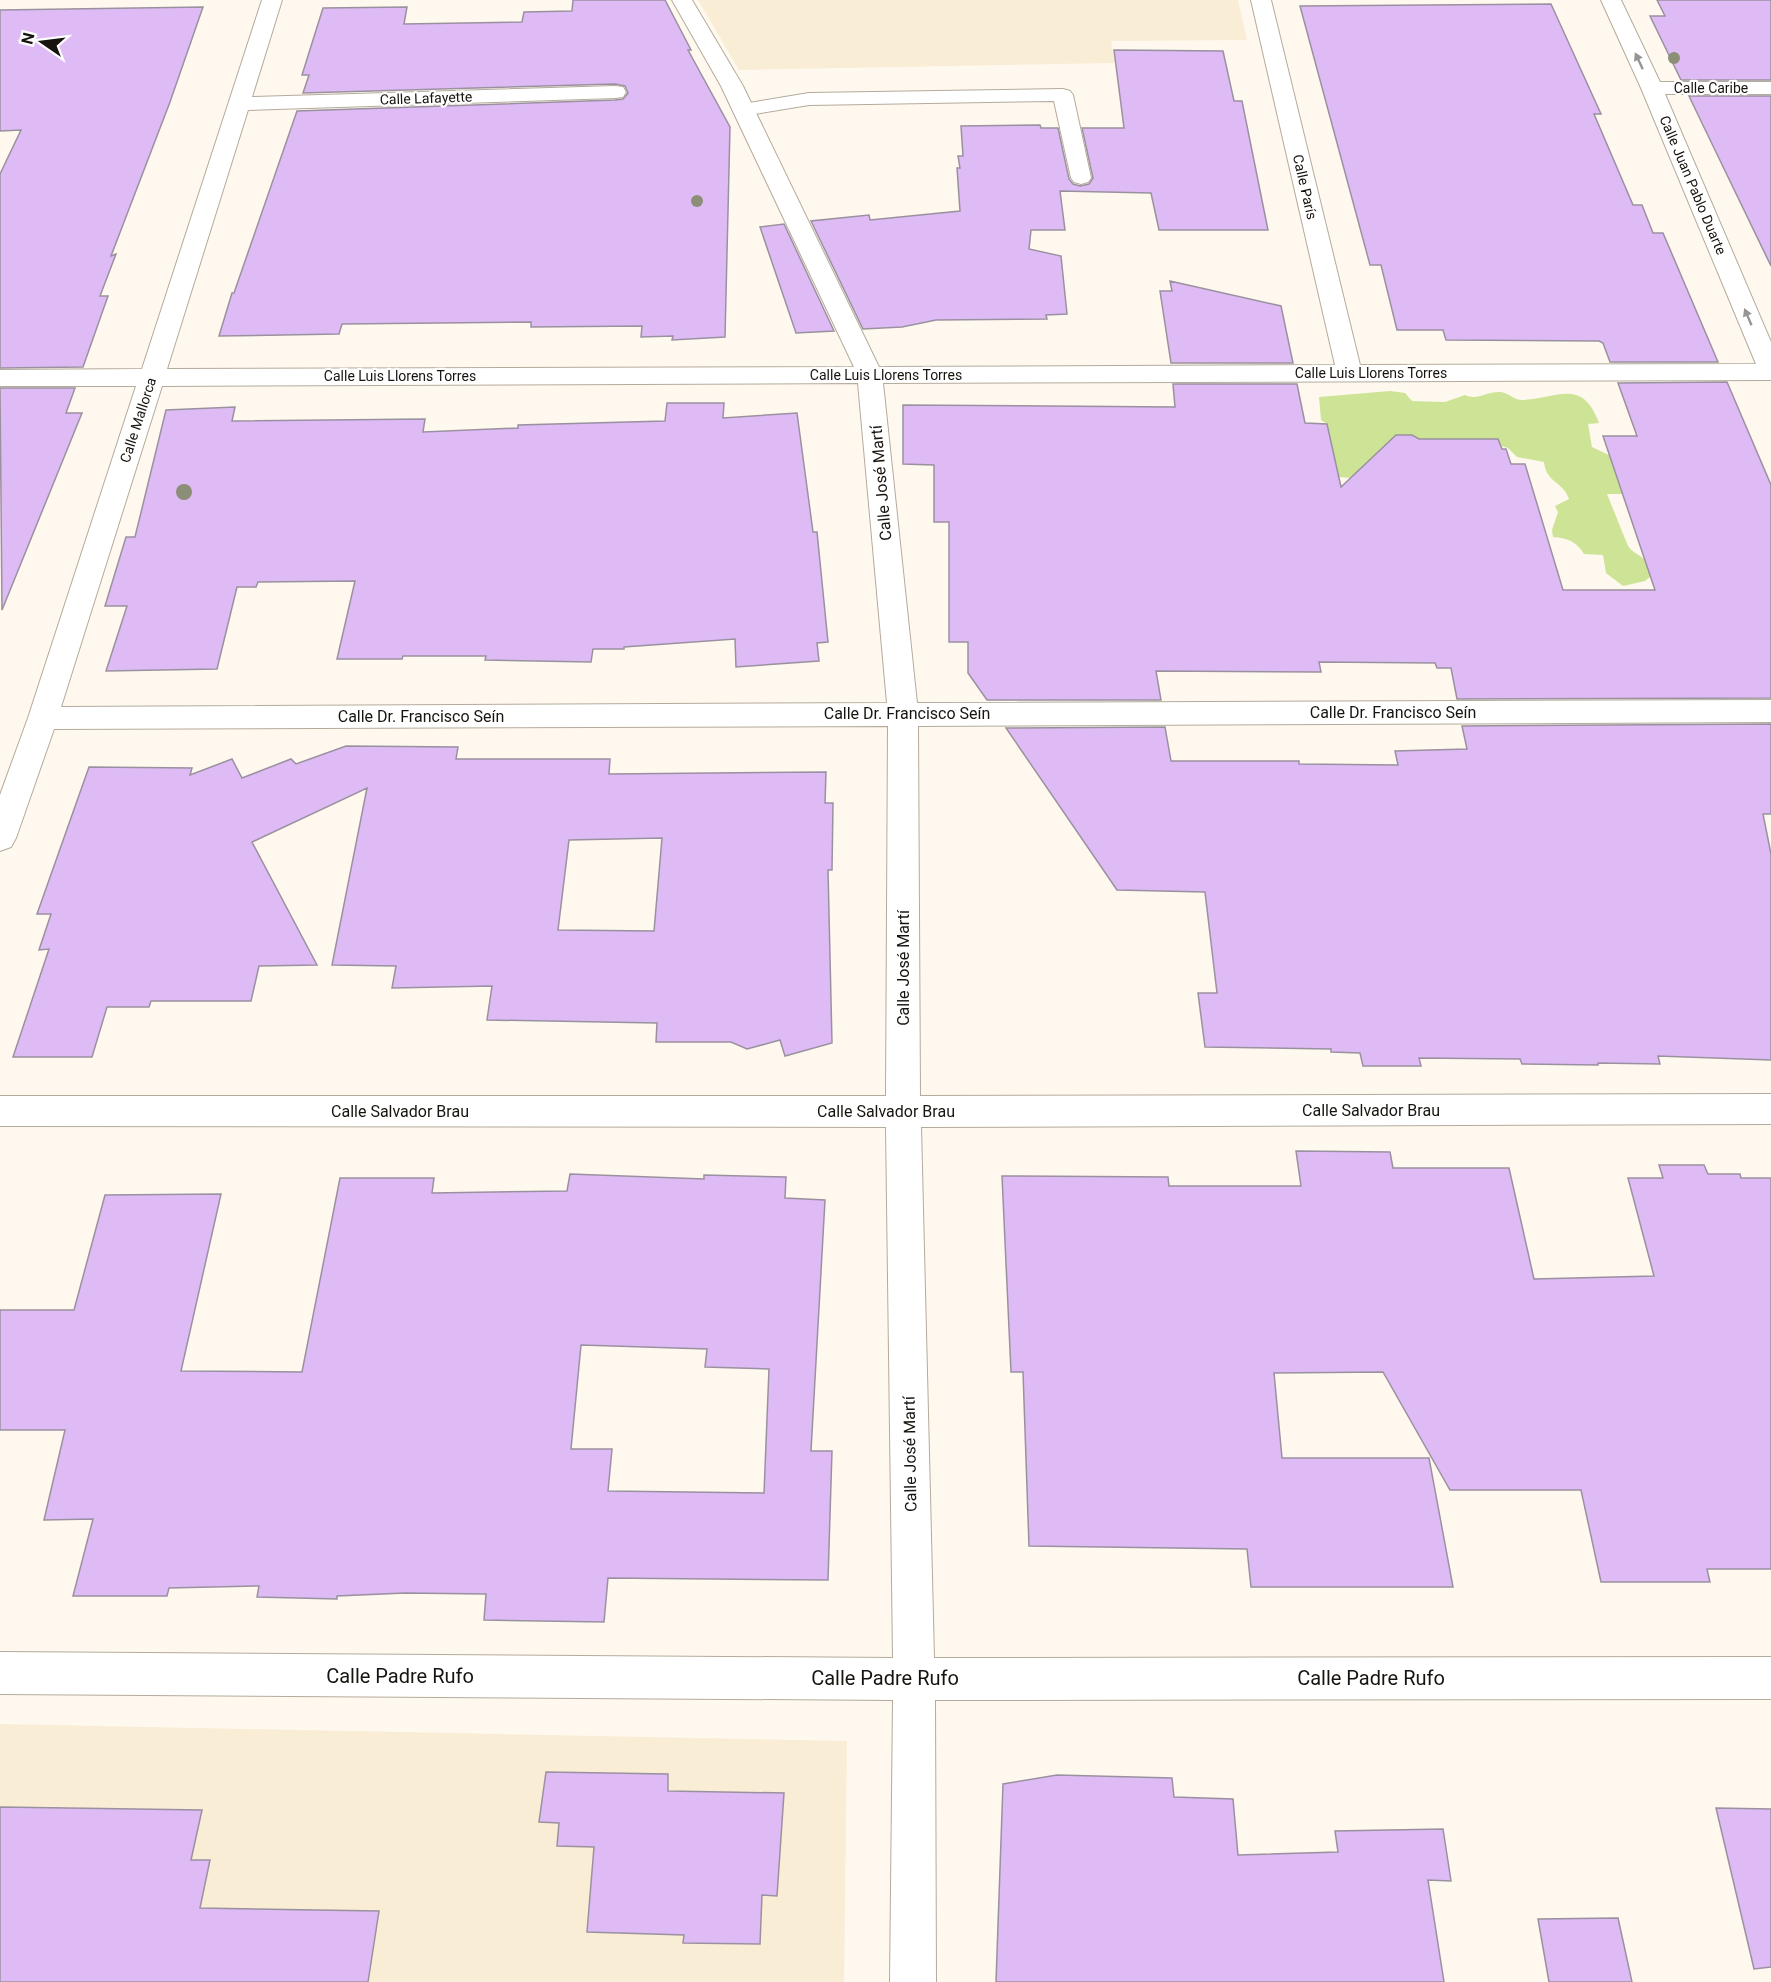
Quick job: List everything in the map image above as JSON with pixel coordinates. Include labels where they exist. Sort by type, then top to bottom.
[{"type":"street","name":"Calle Mallorca","points":[[0,838],[43,718],[272,0]]},
{"type":"street","name":"Calle José Martí","points":[[682,0],[743,111],[870,375],[903,713],[903,1112],[914,1679],[913,1982]]},
{"type":"street","name":"Calle París","points":[[1261,0],[1350,374]]},
{"type":"street","name":"Calle Juan Pablo Duarte","points":[[1611,0],[1652,88],[1771,372]]},
{"type":"street","name":"Calle Caribe","points":[[1652,88],[1771,88]]},
{"type":"street","name":"Calle Lafayette","points":[[238,104],[615,93]]},
{"type":"street","name":"Calle Luis Llorens Torres","points":[[0,378],[1771,372]]},
{"type":"street","name":"Calle Dr. Francisco Seín","points":[[43,718],[1771,711]]},
{"type":"street","name":"Calle Salvador Brau","points":[[0,1111],[903,1112],[1771,1108]]},
{"type":"street","name":"Calle Padre Rufo","points":[[0,1673],[914,1679],[1771,1678]]},
{"type":"lane","points":[[743,111],[809,99],[1064,95],[1081,178]]},
{"type":"shaded area","points":[[698,0],[1238,0],[1247,40],[1111,41],[1115,63],[739,70]]},
{"type":"shaded area","points":[[0,1724],[847,1741],[844,1982],[0,1982]]},
{"type":"green space","points":[[1390,391],[1405,393],[1412,401],[1445,402],[1465,395],[1474,397],[1501,392],[1522,400],[1567,394],[1576,395],[1585,400],[1599,423],[1588,424],[1592,447],[1615,458],[1629,494],[1607,494],[1628,546],[1656,572],[1645,581],[1623,586],[1606,573],[1603,555],[1584,554],[1571,541],[1553,537],[1552,530],[1558,512],[1555,506],[1569,499],[1566,493],[1548,474],[1544,462],[1517,457],[1508,448],[1501,446],[1498,439],[1476,439],[1423,448],[1412,435],[1396,435],[1389,442],[1363,552],[1351,478],[1339,477],[1327,424],[1321,420],[1319,397]]},
{"type":"building","points":[[573,0],[665,0],[691,50],[688,50],[730,127],[725,337],[672,340],[673,336],[641,337],[642,326],[531,327],[531,322],[342,324],[339,334],[219,336],[232,293],[234,293],[297,111],[615,100],[623,99],[628,93],[625,86],[615,84],[303,93],[309,75],[302,75],[323,8],[407,7],[404,24],[522,22],[524,12],[572,11]]},
{"type":"building","points":[[1657,0],[1771,0],[1771,80],[1681,80],[1650,16],[1665,16]]},
{"type":"building","points":[[1551,4],[1601,114],[1594,114],[1633,205],[1642,205],[1653,233],[1663,233],[1718,362],[1610,362],[1603,343],[1599,341],[1446,340],[1443,330],[1397,330],[1381,265],[1370,265],[1300,6]]},
{"type":"building","points":[[203,7],[170,102],[111,256],[116,254],[100,296],[108,296],[83,367],[0,368],[0,174],[21,130],[0,131],[0,10]]},
{"type":"building","points":[[1114,50],[1223,51],[1234,101],[1242,101],[1268,230],[1159,230],[1151,193],[1060,191],[1065,230],[1031,230],[1029,249],[1061,256],[1067,314],[1046,315],[1047,319],[936,320],[902,327],[863,329],[811,221],[869,215],[870,220],[960,211],[957,168],[960,168],[958,156],[963,156],[961,126],[1040,125],[1041,128],[1058,128],[1069,179],[1073,184],[1080,186],[1089,184],[1093,178],[1082,128],[1124,128]]},
{"type":"building","points":[[1689,96],[1771,96],[1771,266],[1700,119]]},
{"type":"building","points":[[784,224],[834,331],[796,333],[760,227]]},
{"type":"building","points":[[1170,281],[1281,306],[1293,363],[1171,363],[1160,291],[1172,291]]},
{"type":"building","points":[[1727,382],[1771,485],[1771,698],[1457,699],[1451,668],[1437,668],[1435,663],[1319,662],[1321,672],[1156,671],[1161,700],[987,700],[968,673],[968,642],[949,642],[949,522],[934,522],[934,465],[903,464],[903,405],[1175,407],[1173,384],[1297,384],[1305,423],[1327,424],[1341,487],[1396,435],[1412,435],[1419,439],[1498,439],[1502,449],[1506,449],[1511,464],[1525,464],[1563,590],[1655,590],[1603,436],[1637,436],[1618,383]]},
{"type":"building","points":[[0,388],[75,388],[66,413],[82,413],[2,610]]},
{"type":"building","points":[[667,403],[724,403],[723,418],[797,413],[813,532],[817,532],[828,642],[817,643],[819,661],[736,667],[735,639],[624,647],[624,649],[593,649],[591,662],[485,660],[486,656],[337,659],[355,581],[258,582],[256,587],[237,587],[217,669],[106,671],[127,606],[105,606],[126,537],[135,537],[166,410],[235,407],[232,421],[425,419],[423,432],[518,428],[518,425],[665,421]]},
{"type":"building","points":[[1771,724],[1771,814],[1763,814],[1771,854],[1771,1060],[1658,1056],[1660,1064],[1598,1063],[1598,1065],[1522,1064],[1520,1059],[1419,1058],[1421,1066],[1363,1066],[1360,1053],[1331,1052],[1331,1049],[1205,1047],[1198,993],[1217,993],[1205,892],[1117,890],[1006,728],[1165,727],[1171,761],[1299,761],[1299,764],[1398,765],[1395,751],[1467,749],[1462,726]]},
{"type":"building","points":[[346,746],[458,747],[456,759],[610,759],[609,774],[826,772],[825,803],[833,803],[832,870],[828,870],[832,1043],[785,1056],[780,1040],[747,1049],[731,1042],[656,1042],[657,1023],[487,1020],[492,986],[392,988],[396,966],[332,965],[367,788],[252,842],[317,965],[259,966],[251,1001],[151,1001],[149,1007],[107,1007],[92,1057],[13,1057],[49,949],[39,950],[51,914],[37,914],[89,767],[192,768],[190,775],[232,759],[242,778],[291,759],[296,764]],"holes":[[[662,838],[654,931],[558,930],[569,840]]]},
{"type":"building","points":[[1296,1151],[1390,1152],[1393,1168],[1509,1168],[1534,1279],[1654,1276],[1628,1178],[1663,1178],[1659,1165],[1704,1165],[1708,1174],[1740,1174],[1741,1178],[1771,1178],[1771,1569],[1707,1569],[1710,1582],[1601,1582],[1581,1490],[1450,1490],[1383,1372],[1274,1373],[1282,1458],[1429,1458],[1453,1587],[1251,1587],[1247,1549],[1029,1546],[1023,1372],[1011,1372],[1002,1176],[1168,1177],[1169,1186],[1301,1186]]},
{"type":"building","points":[[570,1174],[704,1179],[704,1175],[786,1177],[785,1198],[825,1200],[811,1451],[832,1451],[828,1580],[608,1578],[604,1622],[484,1620],[486,1594],[405,1593],[337,1596],[337,1599],[257,1597],[259,1586],[169,1588],[167,1596],[73,1596],[93,1519],[44,1520],[65,1430],[0,1430],[0,1310],[74,1310],[105,1195],[221,1194],[181,1371],[302,1372],[340,1178],[434,1178],[432,1193],[567,1191]],"holes":[[[581,1345],[707,1349],[705,1367],[769,1369],[764,1493],[608,1491],[612,1449],[571,1449]]]},
{"type":"building","points":[[546,1772],[668,1774],[668,1791],[784,1793],[777,1896],[762,1895],[760,1944],[683,1943],[684,1935],[587,1932],[594,1847],[557,1846],[559,1823],[539,1822]]},
{"type":"building","points":[[1057,1775],[1172,1778],[1174,1797],[1233,1799],[1238,1855],[1338,1852],[1335,1831],[1443,1829],[1451,1881],[1428,1880],[1444,1982],[996,1982],[1003,1784]]},
{"type":"building","points":[[0,1807],[202,1810],[191,1860],[210,1860],[200,1908],[379,1911],[368,1982],[0,1982]]},
{"type":"building","points":[[1716,1808],[1771,1809],[1771,1967],[1754,1969]]},
{"type":"building","points":[[1618,1918],[1632,1982],[1549,1982],[1538,1919]]}]
